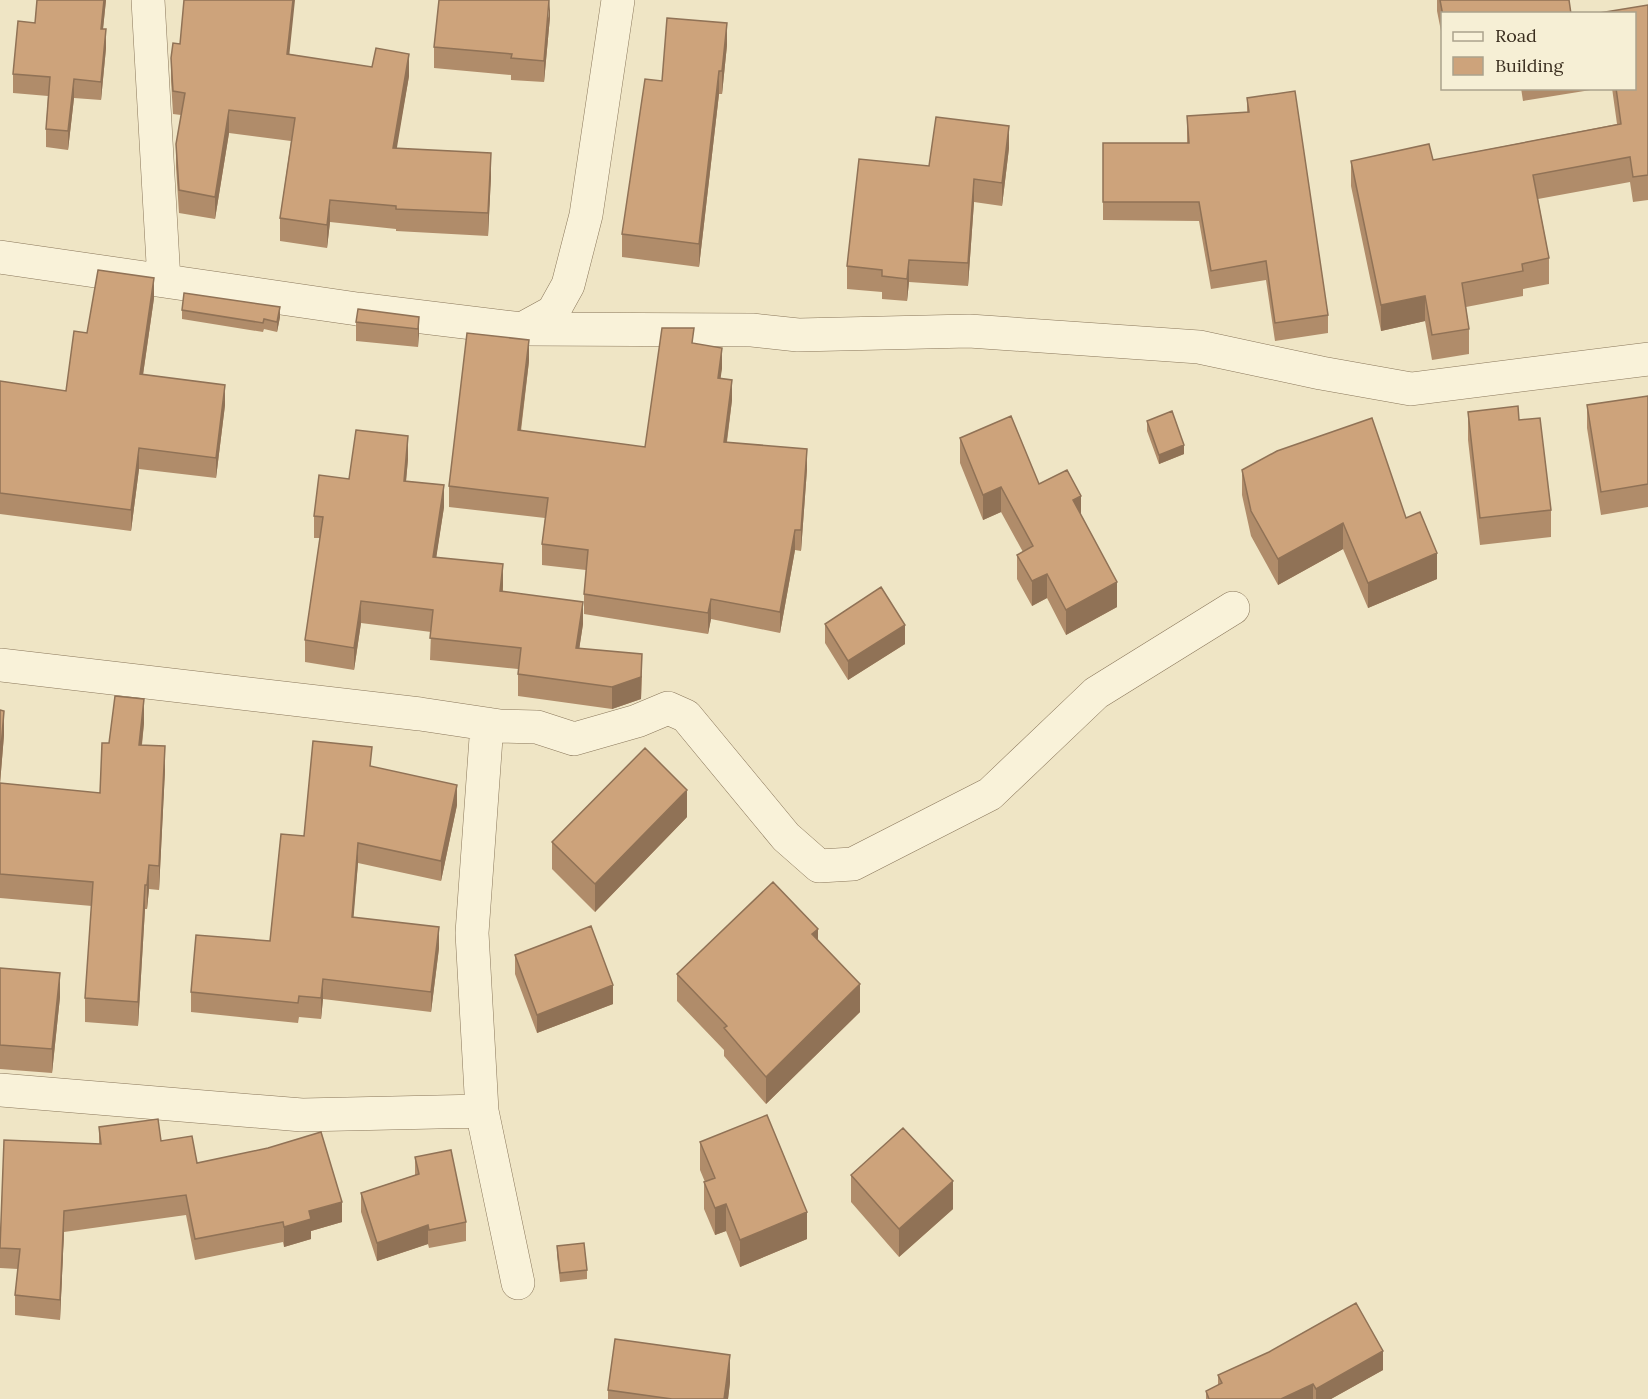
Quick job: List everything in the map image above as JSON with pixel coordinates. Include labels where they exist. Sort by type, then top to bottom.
[{"type":"street","points":[[148,0],[164,281]]},
{"type":"street","points":[[522,328],[553,312],[568,285],[586,215],[618,0]]},
{"type":"street","points":[[0,257],[522,328],[752,330],[798,335],[969,331],[1187,346],[1411,389],[1648,359]]},
{"type":"street","points":[[0,665],[487,724],[537,727],[573,739],[637,721],[668,708],[686,716],[786,837],[819,866],[853,864],[990,794],[1096,693],[1233,608]]},
{"type":"street","points":[[487,724],[472,933],[482,1111],[518,1284]]},
{"type":"street","points":[[0,1090],[302,1115],[482,1111]]},
{"type":"building","points":[[37,0],[104,0],[101,29],[106,29],[101,82],[74,79],[68,131],[46,129],[50,77],[13,74],[18,21],[35,23]]},
{"type":"building","points":[[184,0],[293,0],[287,54],[372,67],[376,48],[409,54],[393,148],[491,153],[488,213],[396,209],[396,206],[330,200],[327,225],[280,218],[295,118],[229,110],[215,197],[179,190],[176,144],[185,93],[173,91],[171,58],[173,43],[180,44]]},
{"type":"building","points":[[439,0],[549,0],[544,61],[511,58],[512,54],[434,47]]},
{"type":"building","points":[[1440,0],[1569,0],[1571,12],[1442,12]]},
{"type":"building","points":[[1648,5],[1648,175],[1633,177],[1630,157],[1533,175],[1549,258],[1522,264],[1523,271],[1462,283],[1469,329],[1432,335],[1425,296],[1381,305],[1351,161],[1429,144],[1433,160],[1621,124],[1616,90],[1636,90],[1636,12],[1605,12]]},
{"type":"building","points":[[667,18],[727,23],[722,71],[719,71],[699,244],[622,234],[645,79],[662,81]]},
{"type":"building","points":[[1295,91],[1328,315],[1275,323],[1266,261],[1211,271],[1199,202],[1103,202],[1103,143],[1189,143],[1187,116],[1249,112],[1247,98]]},
{"type":"building","points":[[936,117],[1009,126],[1002,183],[974,179],[968,263],[909,260],[907,279],[882,276],[882,270],[847,266],[859,159],[929,166]]},
{"type":"building","points":[[98,270],[154,278],[140,374],[225,385],[216,458],[139,448],[131,510],[0,493],[0,381],[66,391],[74,331],[87,333]]},
{"type":"building","points":[[184,293],[280,307],[277,322],[264,319],[263,323],[182,310]]},
{"type":"building","points":[[358,309],[419,317],[418,329],[356,322]]},
{"type":"building","points":[[662,328],[694,328],[692,343],[722,348],[718,378],[732,380],[724,442],[807,449],[801,530],[795,530],[780,612],[711,599],[708,613],[584,594],[588,550],[542,544],[548,498],[449,486],[467,333],[529,340],[518,430],[645,447]]},
{"type":"building","points":[[1648,396],[1648,484],[1601,492],[1587,405]]},
{"type":"building","points":[[1518,406],[1519,420],[1540,418],[1551,510],[1480,518],[1468,412]]},
{"type":"building","points":[[1172,411],[1184,445],[1159,455],[1147,421]]},
{"type":"building","points":[[1011,416],[1039,484],[1067,470],[1081,496],[1073,500],[1117,582],[1066,610],[1047,574],[1032,581],[1017,555],[1033,546],[1001,487],[983,495],[960,438]]},
{"type":"building","points":[[1372,418],[1406,518],[1420,512],[1437,553],[1368,583],[1343,523],[1278,559],[1251,511],[1242,470],[1277,451]]},
{"type":"building","points":[[356,430],[408,436],[404,481],[444,485],[433,557],[503,564],[500,591],[583,602],[576,648],[642,654],[641,677],[612,687],[518,674],[521,648],[430,638],[433,610],[361,601],[354,648],[305,640],[323,517],[314,516],[319,475],[349,479]]},
{"type":"building","points":[[881,587],[905,625],[848,661],[825,624]]},
{"type":"building","points":[[115,696],[144,699],[139,745],[165,746],[159,866],[149,865],[147,885],[145,885],[138,1002],[85,998],[93,882],[0,874],[0,783],[100,793],[102,743],[109,743]]},
{"type":"building","points":[[0,710],[4,711],[0,760]]},
{"type":"building","points":[[313,741],[372,747],[370,766],[457,785],[441,861],[358,843],[352,917],[439,927],[431,992],[323,979],[321,998],[299,996],[298,1003],[191,992],[196,935],[270,941],[281,834],[304,836]]},
{"type":"building","points":[[645,748],[687,790],[595,884],[552,842]]},
{"type":"building","points":[[773,882],[818,929],[812,934],[860,984],[766,1077],[724,1028],[727,1026],[677,974]]},
{"type":"building","points":[[591,926],[613,985],[537,1015],[515,955]]},
{"type":"building","points":[[0,968],[60,973],[52,1049],[0,1045]]},
{"type":"building","points":[[767,1115],[807,1212],[740,1240],[726,1204],[715,1208],[704,1182],[715,1178],[700,1142]]},
{"type":"building","points":[[158,1119],[161,1141],[192,1136],[197,1163],[268,1148],[321,1132],[342,1202],[309,1211],[311,1219],[284,1227],[283,1222],[195,1239],[186,1195],[64,1211],[60,1300],[15,1295],[20,1249],[0,1248],[4,1140],[101,1144],[99,1127]]},
{"type":"building","points":[[903,1128],[953,1181],[899,1229],[851,1175]]},
{"type":"building","points":[[451,1150],[466,1222],[429,1230],[428,1225],[377,1243],[361,1193],[419,1174],[415,1157]]},
{"type":"building","points":[[584,1243],[587,1270],[560,1273],[557,1246]]},
{"type":"building","points":[[1356,1303],[1383,1351],[1316,1389],[1313,1384],[1281,1399],[1209,1399],[1206,1391],[1222,1383],[1218,1375],[1269,1352]]},
{"type":"building","points":[[615,1339],[730,1355],[724,1399],[672,1399],[608,1390]]}]
